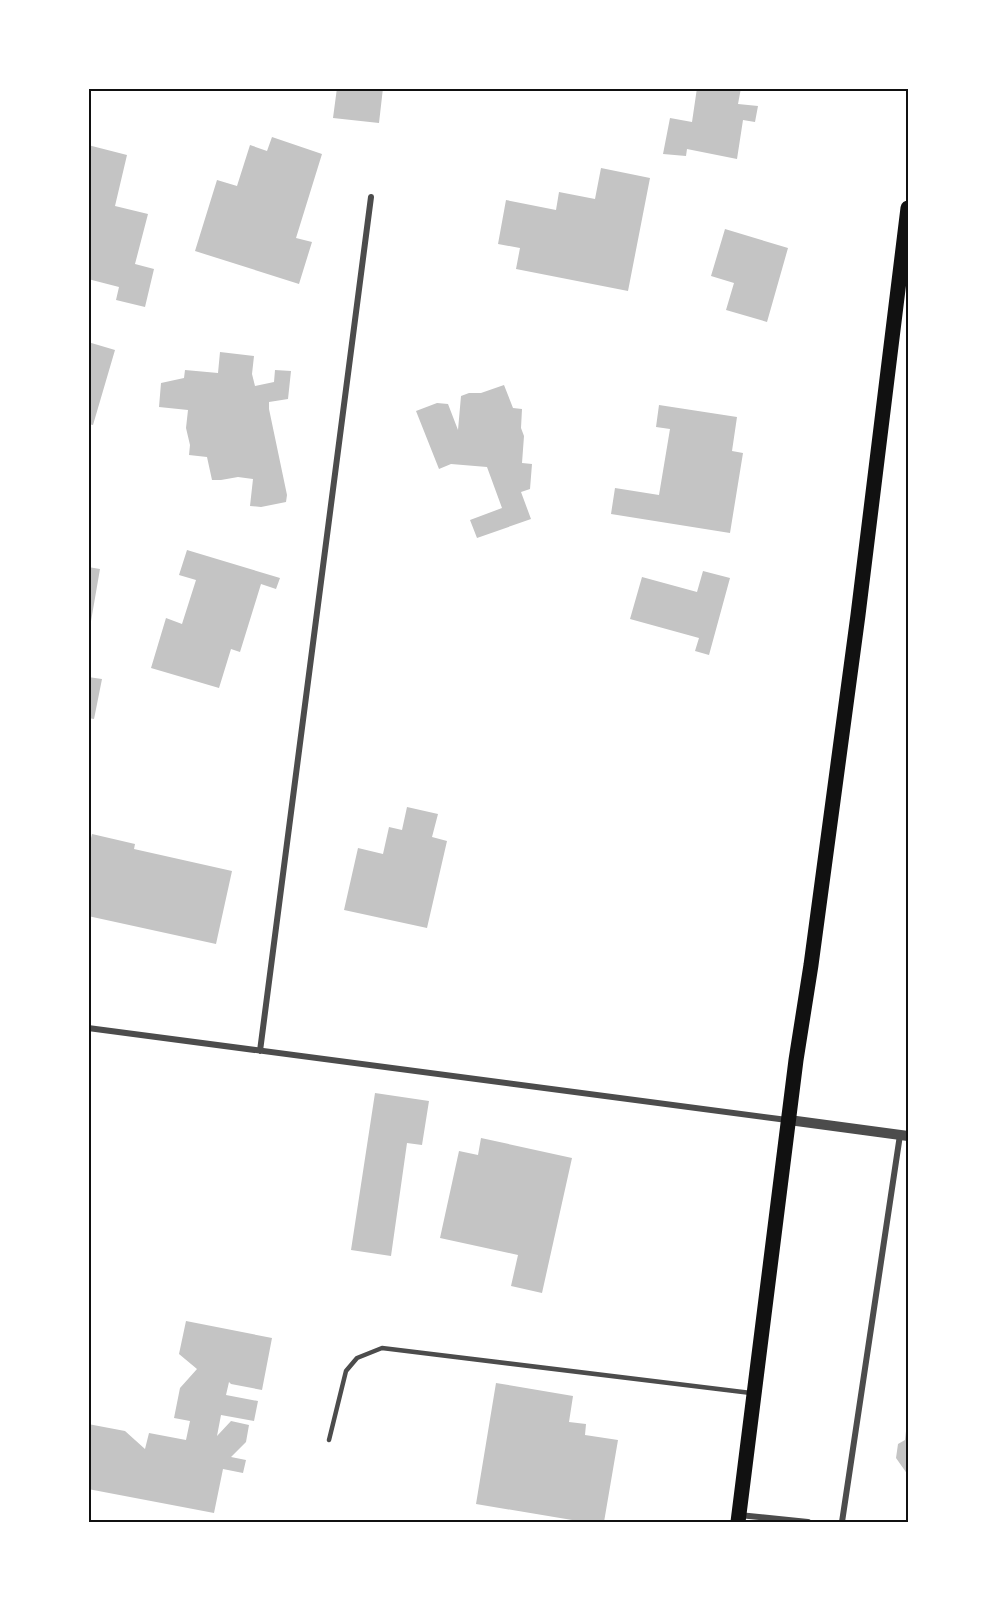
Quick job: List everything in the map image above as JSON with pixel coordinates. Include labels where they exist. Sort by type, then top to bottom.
[{"type":"main road","points":[[738,1519],[789,1120],[858,615],[909,208]]},
{"type":"street","points":[[260,1051],[371,197]]},
{"type":"street","points":[[88,1028],[904,1136],[842,1522]]},
{"type":"street","points":[[738,1519],[808,1522]]},
{"type":"lane","points":[[329,1440],[346,1371],[357,1358],[382,1348],[755,1394]]},
{"type":"building","points":[[337,88],[383,88],[379,123],[333,118]]},
{"type":"building","points":[[697,88],[741,88],[738,104],[758,106],[755,122],[743,120],[737,159],[687,149],[686,156],[663,154],[670,118],[692,122]]},
{"type":"building","points":[[272,137],[322,154],[296,238],[312,242],[299,284],[195,251],[217,180],[237,186],[250,145],[267,151]]},
{"type":"building","points":[[88,145],[127,155],[115,206],[148,214],[135,264],[154,269],[145,307],[116,300],[119,287],[88,279]]},
{"type":"building","points":[[601,168],[650,178],[628,291],[516,269],[520,248],[498,244],[506,200],[556,210],[559,192],[595,199]]},
{"type":"building","points":[[725,229],[788,248],[767,322],[726,310],[734,283],[711,276]]},
{"type":"building","points":[[88,342],[115,350],[93,425],[88,424]]},
{"type":"building","points":[[220,352],[254,356],[252,374],[255,386],[274,382],[275,370],[291,371],[288,399],[269,402],[287,495],[286,502],[261,507],[250,506],[253,479],[238,477],[212,480],[207,457],[189,455],[190,445],[186,428],[188,410],[159,407],[161,383],[184,378],[185,370],[218,373]]},
{"type":"building","points":[[504,385],[513,408],[522,409],[521,428],[524,436],[522,463],[532,464],[530,489],[521,492],[531,519],[477,538],[470,520],[502,508],[487,467],[451,464],[439,469],[416,411],[437,403],[448,404],[458,430],[461,396],[481,393]]},
{"type":"building","points":[[659,405],[737,417],[732,451],[743,453],[730,533],[611,514],[615,488],[659,495],[670,429],[656,427]]},
{"type":"building","points":[[187,550],[280,578],[276,589],[261,584],[240,652],[231,649],[219,688],[151,668],[166,618],[182,624],[196,580],[179,575]]},
{"type":"building","points":[[88,567],[100,569],[90,627],[88,627]]},
{"type":"building","points":[[703,571],[730,578],[709,655],[695,651],[699,638],[630,619],[642,577],[697,592]]},
{"type":"building","points":[[88,677],[102,679],[94,719],[88,718]]},
{"type":"building","points":[[407,807],[438,814],[432,837],[447,841],[427,928],[344,910],[358,848],[383,854],[389,827],[402,830]]},
{"type":"building","points":[[92,834],[135,844],[134,849],[232,871],[216,944],[88,916],[88,850]]},
{"type":"building","points":[[375,1093],[429,1101],[422,1145],[407,1143],[391,1256],[351,1250]]},
{"type":"building","points":[[481,1138],[572,1158],[542,1293],[511,1286],[518,1255],[440,1238],[459,1151],[478,1155]]},
{"type":"building","points":[[186,1321],[272,1338],[262,1390],[229,1382],[226,1395],[258,1401],[254,1421],[221,1415],[217,1436],[231,1421],[249,1425],[246,1442],[231,1457],[246,1460],[243,1473],[223,1469],[214,1513],[88,1489],[88,1424],[125,1431],[145,1449],[149,1433],[186,1440],[190,1421],[174,1418],[180,1388],[197,1369],[179,1354]]},
{"type":"building","points":[[496,1383],[573,1396],[569,1422],[586,1424],[585,1435],[618,1440],[604,1522],[584,1522],[476,1504]]},
{"type":"building","points":[[907,1422],[908,1475],[896,1458],[898,1444],[905,1440]]}]
